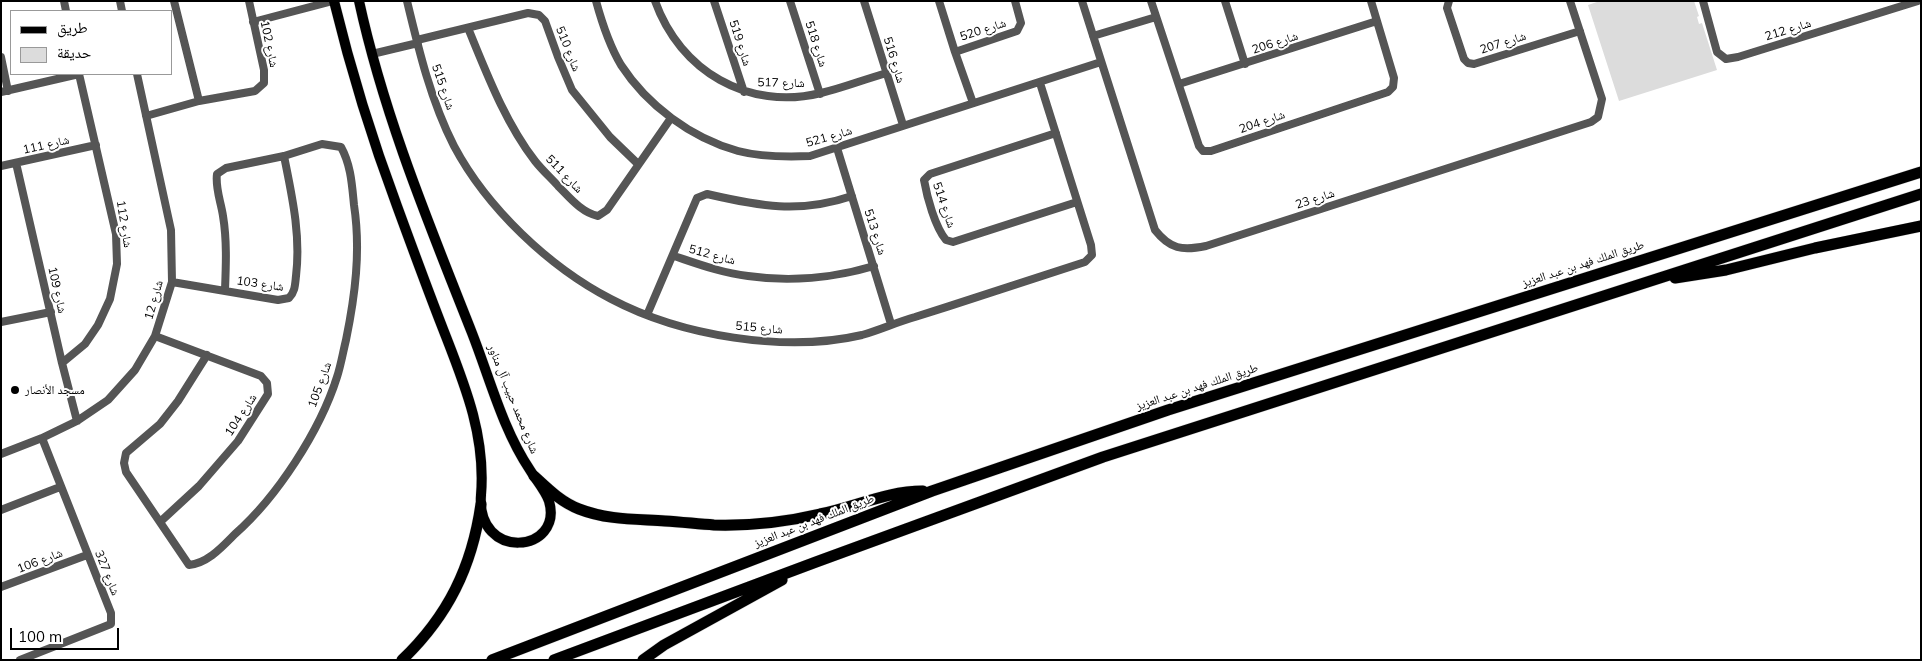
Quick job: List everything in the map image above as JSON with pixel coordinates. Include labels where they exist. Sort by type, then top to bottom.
[{"type":"highway","name":"طريق الملك فهد بن عبد العزيز","points":[[492,660],[932,491],[1168,410],[1921,171]]},
{"type":"highway","points":[[554,660],[1103,457],[1921,194]]},
{"type":"highway","points":[[1641,284],[1726,270],[1815,248],[1921,226]]},
{"type":"highway","points":[[534,476],[564,502],[596,514],[619,518],[713,524],[755,523],[803,517],[834,511],[893,494],[932,491]]},
{"type":"highway","points":[[402,660],[429,631],[455,591],[474,539],[481,504]]},
{"type":"highway","points":[[643,660],[664,645],[816,562]]},
{"type":"main road","name":"شارع محمد حبيب آل مناور","points":[[333,1],[352,75],[368,125],[470,399],[478,428],[482,457],[481,504],[487,525],[499,539],[515,544],[532,540],[544,529],[550,513],[547,496],[520,454],[415,188],[388,109],[359,1]]},
{"type":"street","points":[[174,1],[199,101]]},
{"type":"street","name":"شارع 102","points":[[146,116],[199,101],[255,91],[264,83],[264,70],[249,1]]},
{"type":"street","points":[[253,22],[333,1]]},
{"type":"street","name":"شارع 515","points":[[407,1],[434,101],[454,145],[464,162],[500,209],[545,255],[578,279],[611,299],[647,315],[693,329],[772,342],[830,339],[862,335],[1085,262],[1092,255],[1091,244],[1040,83]]},
{"type":"street","name":"شارع 517","points":[[654,1],[669,32],[683,51],[719,80],[744,92],[767,96],[794,97],[820,94],[887,73]]},
{"type":"street","name":"شارع 519","points":[[714,1],[744,92]]},
{"type":"street","name":"شارع 518","points":[[790,1],[820,94]]},
{"type":"street","name":"شارع 516","points":[[864,1],[903,125]]},
{"type":"street","name":"شارع 520","points":[[938,1],[973,104]]},
{"type":"street","name":"شارع 520","points":[[955,52],[1017,31],[1021,24],[1015,1]]},
{"type":"street","name":"شارع 23","points":[[1082,1],[1155,230],[1167,244],[1185,249],[1206,246],[1591,122],[1598,117],[1602,99],[1570,1]]},
{"type":"street","name":"شارع 204","points":[[1151,1],[1199,146],[1203,151],[1211,151],[1388,92],[1392,87],[1394,78],[1371,1]]},
{"type":"street","points":[[1225,1],[1245,64]]},
{"type":"street","name":"شارع 207","points":[[1449,1],[1447,8],[1464,59],[1468,64],[1474,64],[1580,31]]},
{"type":"street","name":"شارع 212","points":[[1703,1],[1717,52],[1726,59],[1738,57],[1918,1]]},
{"type":"street","name":"شارع 521","points":[[597,2],[606,36],[620,64],[642,93],[671,118],[708,140],[738,151],[788,157],[810,156],[838,148],[903,125],[1040,83],[1101,62]]},
{"type":"street","name":"شارع 510","points":[[372,54],[528,13],[539,15],[545,21],[572,90],[610,137],[638,164]]},
{"type":"street","points":[[1093,36],[1156,17]]},
{"type":"street","name":"شارع 206","points":[[1179,84],[1377,21]]},
{"type":"street","name":"شارع 511","points":[[468,28],[491,84],[511,125],[536,162],[588,214],[598,216],[607,210],[671,118]]},
{"type":"street","points":[[1,57],[5,92],[75,75]]},
{"type":"street","name":"شارع 112","points":[[62,363],[85,344],[98,325],[110,299],[117,264],[116,234],[79,75]]},
{"type":"street","name":"شارع 12","points":[[1,454],[42,438],[77,420],[108,400],[135,370],[155,336],[172,282],[171,230],[137,75]]},
{"type":"street","name":"شارع 514","points":[[1056,133],[930,174],[924,180],[925,189],[940,234],[946,240],[953,242],[1077,202]]},
{"type":"street","name":"شارع 111","points":[[1,166],[96,144]]},
{"type":"street","name":"شارع 105","points":[[207,355],[178,401],[160,424],[126,453],[124,463],[126,472],[189,565],[208,559],[245,526],[278,488],[318,422],[338,377],[357,278],[356,217],[348,159],[341,147],[322,144],[284,156],[226,168],[218,174],[216,181],[223,216],[226,259],[225,290]]},
{"type":"street","name":"شارع 513","points":[[838,148],[891,324]]},
{"type":"street","name":"شارع 103","points":[[172,282],[278,300],[290,298],[294,293],[298,253],[295,209],[284,156]]},
{"type":"street","name":"شارع 109","points":[[16,163],[77,420]]},
{"type":"street","name":"شارع 512","points":[[852,196],[829,204],[804,207],[777,207],[752,204],[707,194],[701,196],[697,198],[674,256],[710,268],[749,276],[793,278],[828,276],[855,272],[874,266]]},
{"type":"street","points":[[647,315],[674,256]]},
{"type":"street","points":[[1,322],[51,312]]},
{"type":"street","name":"شارع 104","points":[[155,336],[261,376],[268,383],[268,394],[238,441],[199,486],[160,522]]},
{"type":"street","name":"شارع 327","points":[[20,660],[111,624],[111,613],[42,438]]},
{"type":"street","points":[[1,510],[60,487]]},
{"type":"street","name":"شارع 106","points":[[1,587],[88,555]]},
{"type":"green space","points":[[1600,1],[1694,1],[1699,16],[1697,17],[1699,24],[1702,23],[1717,70],[1619,101],[1588,5]]},
{"type":"place","name":"مسجد الأنصار","points":[[15,390]]}]
